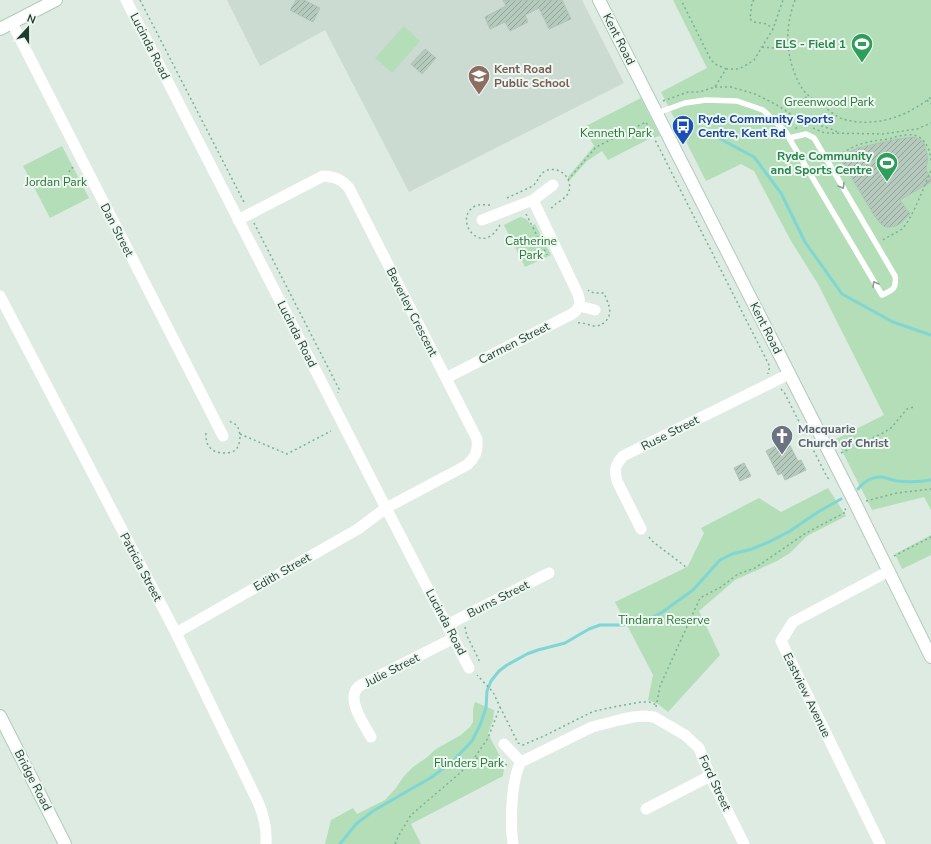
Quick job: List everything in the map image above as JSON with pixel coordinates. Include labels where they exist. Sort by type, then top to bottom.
[{"type":"street","points":[[0,29],[56,0]]},
{"type":"street","name":"Lucinda Road","points":[[126,0],[386,508],[447,625],[473,670]]},
{"type":"street","name":"Kent Road","points":[[599,0],[889,571],[931,657]]},
{"type":"street","name":"Dan Street","points":[[12,23],[223,436]]},
{"type":"street","name":"Beverley Crescent","points":[[238,220],[323,176],[333,177],[343,181],[349,188],[478,439],[478,448],[475,458],[467,465],[386,508]]},
{"type":"street","points":[[482,220],[532,200],[553,186]]},
{"type":"street","points":[[532,200],[578,294],[580,300],[579,306],[595,310]]},
{"type":"street","name":"Patricia Street","points":[[0,296],[176,633],[258,802],[265,821],[266,844]]},
{"type":"street","name":"Carmen Street","points":[[446,378],[572,314],[579,306]]},
{"type":"street","name":"Ruse Street","points":[[641,529],[617,481],[615,473],[616,464],[623,456],[789,374]]},
{"type":"street","name":"Edith Street","points":[[176,633],[358,529],[386,508]]},
{"type":"street","name":"Eastview Avenue","points":[[880,844],[781,641],[793,622],[889,571]]},
{"type":"street","name":"Burns Street","points":[[447,625],[549,573]]},
{"type":"street","name":"Julie Street","points":[[371,737],[353,701],[356,690],[363,684],[454,638]]},
{"type":"street","name":"Bridge Road","points":[[0,716],[65,844]]},
{"type":"street","name":"Ford Street","points":[[519,765],[592,728],[633,717],[654,717],[685,735],[699,748],[710,776],[744,844]]},
{"type":"street","points":[[504,744],[519,765],[513,791],[511,833],[513,844]]},
{"type":"street","points":[[646,809],[710,776]]},
{"type":"lane","points":[[654,109],[706,100],[736,102],[763,110],[786,132],[790,138],[882,295],[893,289],[896,283],[895,276],[814,138],[806,134],[790,138]]},
{"type":"path","points":[[140,0],[247,208]]},
{"type":"path","points":[[681,0],[711,60],[715,64],[726,69],[737,69],[754,60],[773,29],[783,0]]},
{"type":"path","points":[[754,0],[752,2],[750,19],[754,22],[767,24],[773,29]]},
{"type":"path","points":[[795,0],[789,23],[788,48],[797,79],[808,95],[841,118],[868,122],[890,119],[902,115],[911,111],[931,97]]},
{"type":"path","points":[[762,47],[788,48]]},
{"type":"path","points":[[715,87],[726,69]]},
{"type":"path","points":[[654,109],[688,92],[699,92],[715,87],[731,87],[755,94],[777,105],[798,119],[813,122],[841,134]]},
{"type":"path","points":[[802,102],[808,95]]},
{"type":"path","points":[[927,100],[931,104]]},
{"type":"path","points":[[786,132],[796,129],[798,119]]},
{"type":"path","points":[[568,180],[596,147],[646,122],[770,367],[768,372],[769,376]]},
{"type":"path","points":[[810,127],[826,133],[883,134],[917,129],[931,123]]},
{"type":"path","points":[[828,161],[852,147],[872,141],[912,134],[925,141],[931,161]]},
{"type":"path","points":[[876,244],[905,225],[931,168]]},
{"type":"path","points":[[507,198],[533,186],[537,182],[540,175],[547,171],[556,170],[564,174],[570,186],[567,195],[551,208],[549,212]]},
{"type":"path","points":[[493,205],[479,205],[471,209],[467,217],[467,227],[474,235],[480,238],[486,238],[492,235],[501,223]]},
{"type":"path","points":[[526,214],[548,257]]},
{"type":"path","points":[[575,323],[580,322],[597,326],[602,325],[609,316],[609,304],[604,293],[595,294],[585,287]]},
{"type":"path","points":[[778,387],[784,392],[826,477],[831,481]]},
{"type":"path","points":[[840,454],[891,428],[907,409],[914,407]]},
{"type":"path","points":[[227,421],[236,424],[240,434],[287,454],[331,431]]},
{"type":"path","points":[[863,498],[866,501],[896,492],[931,489]]},
{"type":"path","points":[[654,717],[660,686],[700,598],[721,587],[738,574],[755,568],[806,534],[846,512],[844,506],[846,505]]},
{"type":"path","points":[[641,529],[652,541],[686,567]]},
{"type":"path","points":[[894,557],[931,538]]},
{"type":"path","points":[[460,618],[479,660],[473,670],[493,692],[518,743],[523,745]]},
{"type":"path","points":[[395,844],[411,815],[475,758],[488,738],[500,707]]},
{"type":"path","points":[[475,758],[519,765]]},
{"type":"shaded area","name":"Kent Road Public School","points":[[227,0],[582,0],[624,83],[409,192],[325,30],[260,66]]},
{"type":"green space","name":"Greenwood Park","points":[[673,0],[931,0],[931,510],[924,497],[872,510],[836,439],[884,415],[818,284],[791,241],[754,171],[741,164],[706,181],[661,92],[707,68]]},
{"type":"green space","points":[[404,26],[420,41],[392,73],[375,58]]},
{"type":"green space","name":"Kenneth Park","points":[[641,98],[660,136],[651,138],[608,160],[602,151],[587,161],[570,180],[568,177],[594,146],[584,127]]},
{"type":"green space","name":"Jordan Park","points":[[62,146],[89,198],[50,218],[23,166]]},
{"type":"green space","name":"Catherine Park","points":[[520,217],[527,220],[531,226],[535,224],[551,255],[525,267],[504,225]]},
{"type":"green space","name":"Tindarra Reserve","points":[[828,488],[846,516],[807,536],[790,553],[777,561],[735,580],[699,611],[720,655],[668,712],[658,704],[648,700],[653,675],[615,602],[688,566],[704,533],[701,528],[759,498],[781,512]]},
{"type":"green space","points":[[931,535],[931,555],[902,569],[895,554]]},
{"type":"green space","name":"Flinders Park","points":[[475,702],[494,710],[493,720],[488,734],[501,758],[504,768],[503,776],[411,824],[421,844],[325,844],[331,820],[353,808],[357,814],[385,800],[413,767],[436,749],[461,735],[470,727],[473,722],[473,709]]},
{"type":"building","points":[[296,0],[304,0],[320,8],[313,22],[290,10]]},
{"type":"building","points":[[503,0],[562,0],[571,19],[549,29],[539,8],[525,15],[528,22],[510,31],[505,22],[490,29],[485,17],[506,6]]},
{"type":"building","points":[[425,49],[436,58],[422,74],[411,64]]},
{"type":"building","points":[[914,137],[924,143],[928,158],[926,170],[931,178],[931,182],[900,200],[910,214],[896,226],[885,227],[874,215],[841,160],[847,153],[858,148],[896,139]]},
{"type":"building","name":"Macquarie Church of Christ","points":[[787,440],[798,461],[801,460],[806,470],[785,480],[782,473],[778,475],[766,451]]},
{"type":"building","points":[[744,463],[751,476],[740,481],[734,468]]},
{"type":"waterway","points":[[715,136],[754,157],[781,193],[805,242],[842,294],[893,322],[931,335]]},
{"type":"waterway","points":[[858,489],[868,480],[875,477],[882,477],[895,481],[931,480]]},
{"type":"waterway","points":[[340,844],[356,824],[373,811],[432,777],[453,761],[472,741],[486,708],[487,691],[491,681],[499,671],[507,665],[527,654],[565,643],[589,629],[600,625],[632,624],[661,613],[693,590],[720,560],[732,554],[752,549],[771,541],[790,531],[818,512],[841,499]]},
{"type":"place","name":"ELS - Field 1","points":[[862,64]]},
{"type":"place","name":"Kent Road Public School","points":[[479,96]]},
{"type":"place","name":"Ryde Community Sports Centre, Kent Rd","points":[[683,146]]},
{"type":"place","name":"Ryde Community and Sports Centre","points":[[887,182]]},
{"type":"place","name":"Macquarie Church of Christ","points":[[782,456]]}]
